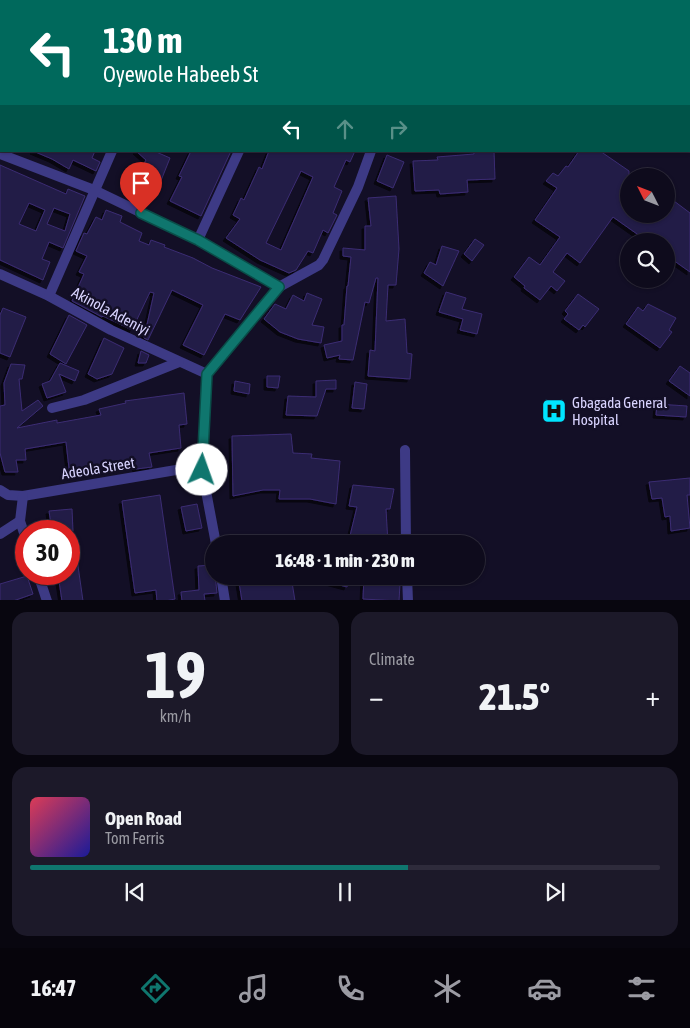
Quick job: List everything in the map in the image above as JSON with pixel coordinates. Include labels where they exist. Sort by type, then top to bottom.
[{"type":"street","points":[[49,296],[112,152]]},
{"type":"street","points":[[198,240],[239,152]]},
{"type":"street","points":[[214,535],[202,470],[207,374],[279,287],[318,265],[323,260],[358,187],[372,152]]},
{"type":"street","points":[[0,154],[94,190],[198,240],[279,287]]},
{"type":"street","name":"Akinola Adeniyi","points":[[0,274],[49,296],[111,330],[207,374]]},
{"type":"street","points":[[52,408],[84,400],[179,362]]},
{"type":"street","points":[[405,450],[406,535]]},
{"type":"street","name":"Adeola Street","points":[[0,490],[8,496],[23,496],[176,470],[202,470]]},
{"type":"street","points":[[20,520],[23,496]]},
{"type":"street","points":[[0,534],[15,524]]},
{"type":"street","points":[[42,585],[47,600]]},
{"type":"street","points":[[222,585],[225,600]]},
{"type":"street","points":[[407,585],[408,600]]},
{"type":"building","points":[[35,152],[95,152],[92,158],[100,162],[96,171],[73,160],[69,169]]},
{"type":"building","points":[[137,152],[156,152],[170,158],[158,188],[145,182],[140,187],[134,183],[146,160]]},
{"type":"building","points":[[191,152],[231,152],[201,216],[170,201],[182,177],[179,176]]},
{"type":"building","points":[[269,152],[355,152],[350,162],[346,160],[334,187],[342,191],[333,213],[337,215],[328,233],[323,230],[313,253],[308,251],[296,270],[289,273],[260,260],[226,238],[240,219],[233,215],[241,198],[244,200],[259,167],[262,169]],"holes":[[[301,171],[313,177],[281,250],[266,243]]]},
{"type":"building","points":[[474,152],[494,152],[495,179],[467,180],[468,192],[440,194],[439,190],[415,191],[413,161],[438,160],[437,157],[474,154]]},
{"type":"building","points":[[578,152],[601,152],[625,168],[620,168],[620,222],[613,217],[580,263],[567,253],[553,272],[565,281],[557,291],[551,286],[540,300],[524,288],[525,286],[514,277],[529,257],[540,265],[560,237],[535,220],[557,188],[546,181],[553,173],[558,176],[566,166],[568,167]]},
{"type":"building","points":[[387,155],[404,162],[393,188],[377,181]]},
{"type":"building","points":[[0,165],[66,194],[68,189],[85,196],[63,248],[49,242],[42,259],[50,262],[43,280],[0,260]],"holes":[[[29,203],[45,210],[36,231],[19,224]],[[54,208],[70,214],[65,231],[47,224]]]},
{"type":"building","points":[[396,196],[399,249],[396,285],[388,285],[386,321],[405,319],[407,353],[412,354],[410,379],[368,376],[370,350],[375,351],[378,278],[376,278],[369,303],[365,302],[353,360],[339,359],[340,355],[327,358],[324,345],[342,341],[342,325],[344,325],[351,257],[343,256],[343,248],[365,250],[365,226],[371,226],[368,198]]},
{"type":"building","points":[[675,202],[690,213],[690,272],[675,261],[675,233],[636,233],[622,223],[675,223]]},
{"type":"building","points":[[106,210],[122,216],[120,222],[142,233],[139,241],[149,245],[151,240],[165,245],[164,247],[261,287],[240,320],[225,314],[204,355],[183,345],[203,305],[172,290],[148,340],[144,338],[154,293],[150,292],[132,330],[72,301],[84,274],[79,272],[87,256],[76,251],[84,233],[87,234],[96,217],[102,220]]},
{"type":"building","points":[[475,239],[484,245],[472,261],[464,254]]},
{"type":"building","points":[[442,246],[459,251],[443,286],[424,273],[430,262],[436,265]]},
{"type":"building","points":[[446,292],[466,298],[462,309],[482,314],[477,334],[460,330],[463,319],[439,312]]},
{"type":"building","points":[[307,293],[322,299],[312,325],[324,327],[321,343],[298,339],[280,332],[264,319],[275,304],[286,309],[293,295],[304,301]]},
{"type":"building","points":[[578,294],[599,309],[585,327],[583,325],[579,330],[564,319],[568,314],[565,311]]},
{"type":"building","points":[[648,304],[676,318],[669,330],[672,332],[660,348],[626,324],[638,307],[643,311]]},
{"type":"building","points":[[3,308],[26,317],[10,357],[0,353],[0,315]]},
{"type":"building","points":[[69,315],[87,325],[66,364],[50,354]]},
{"type":"building","points":[[104,338],[124,348],[112,374],[97,379],[88,374]]},
{"type":"building","points":[[141,351],[149,355],[146,363],[138,363]]},
{"type":"building","points":[[60,363],[79,371],[75,381],[59,374],[66,392],[47,398],[42,384],[50,381]]},
{"type":"building","points":[[11,364],[25,365],[22,379],[19,379],[22,411],[38,400],[43,406],[17,428],[57,420],[57,423],[101,415],[99,409],[126,403],[125,401],[184,393],[187,424],[179,425],[181,448],[149,453],[152,467],[136,469],[135,466],[70,477],[66,442],[25,449],[26,460],[16,460],[18,472],[5,472],[0,453],[0,406],[5,405],[4,383]]},
{"type":"building","points":[[680,366],[690,373],[690,396],[669,381]]},
{"type":"building","points":[[267,376],[280,376],[278,388],[267,387]]},
{"type":"building","points":[[336,380],[336,389],[326,389],[317,416],[286,415],[288,396],[316,397],[316,381]]},
{"type":"building","points":[[235,381],[250,384],[249,394],[234,391]]},
{"type":"building","points":[[355,382],[367,384],[364,409],[352,408]]},
{"type":"building","points":[[657,404],[687,406],[686,417],[656,415]]},
{"type":"building","points":[[291,434],[293,453],[312,454],[311,458],[340,461],[336,504],[310,499],[279,499],[280,490],[263,490],[233,496],[232,436]]},
{"type":"building","points":[[690,478],[690,495],[687,495],[690,528],[671,531],[670,516],[665,517],[662,498],[652,499],[649,482]]},
{"type":"building","points":[[353,485],[394,489],[390,509],[386,509],[387,535],[350,535],[357,507],[349,506]]},
{"type":"building","points":[[160,495],[175,599],[157,600],[156,590],[135,593],[122,501]]},
{"type":"building","points":[[197,504],[202,528],[186,531],[181,507]]},
{"type":"building","points":[[72,509],[72,520],[50,520],[49,511]]},
{"type":"building","points":[[198,566],[205,566],[205,585],[216,585],[217,593],[204,594],[205,600],[182,600],[181,592],[199,590]]},
{"type":"building","points":[[15,580],[15,585],[30,585],[33,594],[16,600],[0,600],[0,584]]},
{"type":"building","points":[[80,580],[83,600],[62,600],[60,585],[80,585]]},
{"type":"building","points":[[239,585],[292,585],[295,600],[242,600]]},
{"type":"building","points":[[364,585],[400,585],[399,600],[363,599]]},
{"type":"place","name":"Gbagada General Hospital","points":[[554,411]]},
{"type":"route","points":[[141,213],[198,240],[279,287],[207,374],[202,470]]}]
